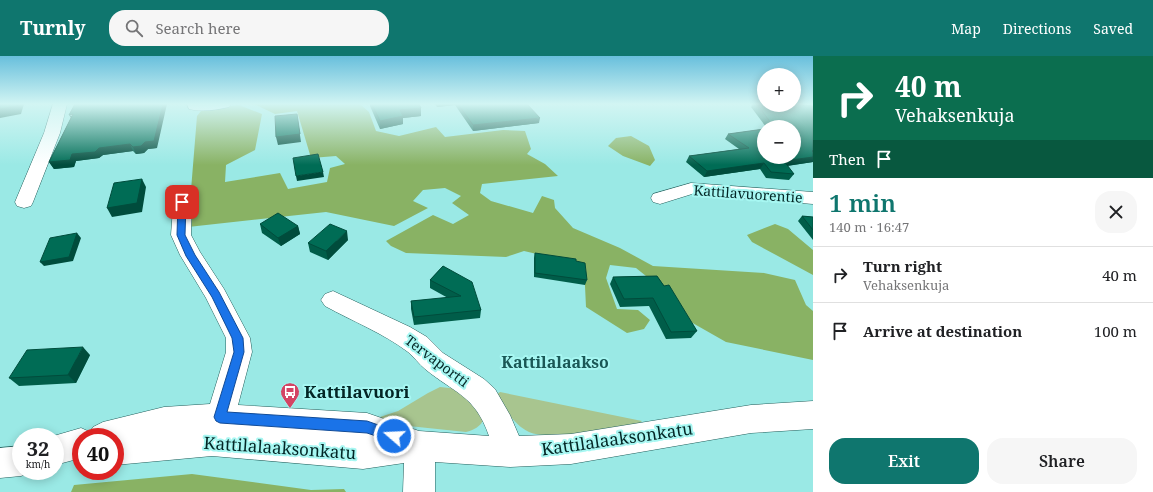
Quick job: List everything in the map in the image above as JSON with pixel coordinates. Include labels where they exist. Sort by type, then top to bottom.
[{"type":"street","points":[[24,202],[54,124]]},
{"type":"street","name":"Kattilavuorentie","points":[[660,198],[691,188],[813,198]]},
{"type":"street","points":[[183,194],[181,235],[191,256],[216,295],[238,338],[239,352],[216,429]]},
{"type":"street","name":"Tervaportti","points":[[333,300],[401,334],[418,345],[434,361],[486,398],[500,425],[510,452]]},
{"type":"street","name":"Kattilalaaksonkatu","points":[[124,431],[164,421],[363,454],[420,446],[510,452],[571,449],[751,419],[813,415]]},
{"type":"street","name":"Kattilalaaksonkatu","points":[[124,448],[216,429]]},
{"type":"street","points":[[419,492],[420,446]]},
{"type":"green space","points":[[196,124],[260,124],[255,150],[226,165],[225,182],[280,173],[288,189],[327,182],[330,168],[345,164],[336,156],[311,158],[301,124],[374,124],[376,131],[399,136],[436,127],[445,137],[503,130],[525,131],[531,149],[527,154],[545,164],[558,176],[482,184],[480,193],[491,201],[533,213],[542,196],[554,200],[555,208],[573,228],[620,248],[653,266],[764,273],[795,280],[806,305],[813,311],[813,360],[726,342],[675,313],[661,288],[636,268],[610,265],[606,278],[617,309],[638,310],[650,320],[644,329],[627,333],[586,307],[584,265],[524,251],[506,257],[406,253],[391,246],[386,241],[433,215],[453,224],[469,215],[452,203],[461,196],[445,188],[423,190],[413,201],[428,208],[394,226],[326,212],[188,227]]},
{"type":"green space","points":[[631,136],[649,146],[655,160],[650,166],[623,156],[608,146],[616,138]]},
{"type":"green space","points":[[775,224],[788,229],[813,250],[813,275],[752,242],[747,235]]},
{"type":"green space","points":[[440,387],[459,389],[484,419],[481,424],[466,432],[380,423],[380,417],[398,411]]},
{"type":"green space","points":[[500,392],[642,421],[637,425],[566,435],[538,434],[529,432],[515,421],[497,398],[497,394]]},
{"type":"green space","points":[[192,474],[311,490],[344,489],[346,492],[71,492],[74,485]]},
{"type":"building","points":[[68,124],[158,124],[154,141],[145,142],[141,146],[133,147],[130,144],[99,148],[95,152],[72,154],[70,160],[49,162]]},
{"type":"building","points":[[275,124],[299,124],[300,134],[276,137]]},
{"type":"building","points":[[801,124],[813,124],[813,157],[801,159]]},
{"type":"building","points":[[757,130],[757,164],[707,171],[689,156],[749,148],[728,134]]},
{"type":"building","points":[[318,154],[323,172],[296,176],[293,158]]},
{"type":"building","points":[[765,164],[786,164],[794,174],[771,172]]},
{"type":"building","points":[[142,179],[137,203],[107,208],[114,183]]},
{"type":"building","points":[[278,213],[298,226],[278,238],[260,224]]},
{"type":"building","points":[[802,216],[813,217],[813,230]]},
{"type":"building","points":[[330,224],[347,231],[326,251],[308,243]]},
{"type":"building","points":[[77,233],[69,257],[40,262],[50,238]]},
{"type":"building","points":[[535,253],[576,259],[576,261],[585,263],[587,280],[535,273]]},
{"type":"building","points":[[443,266],[472,282],[481,310],[414,317],[411,301],[461,296],[430,280]]},
{"type":"building","points":[[657,276],[664,286],[669,285],[697,331],[671,332],[653,298],[624,299],[613,277]]},
{"type":"building","points":[[83,347],[68,375],[9,378],[27,350]]},
{"type":"place","name":"Kattilavuori","points":[[290,409]]},
{"type":"district","name":"Kattilalaakso","points":[[555,362]]},
{"type":"route","points":[[182,202],[181,235],[191,256],[216,295],[238,338],[239,352],[220,417],[367,427],[394,436]]}]
